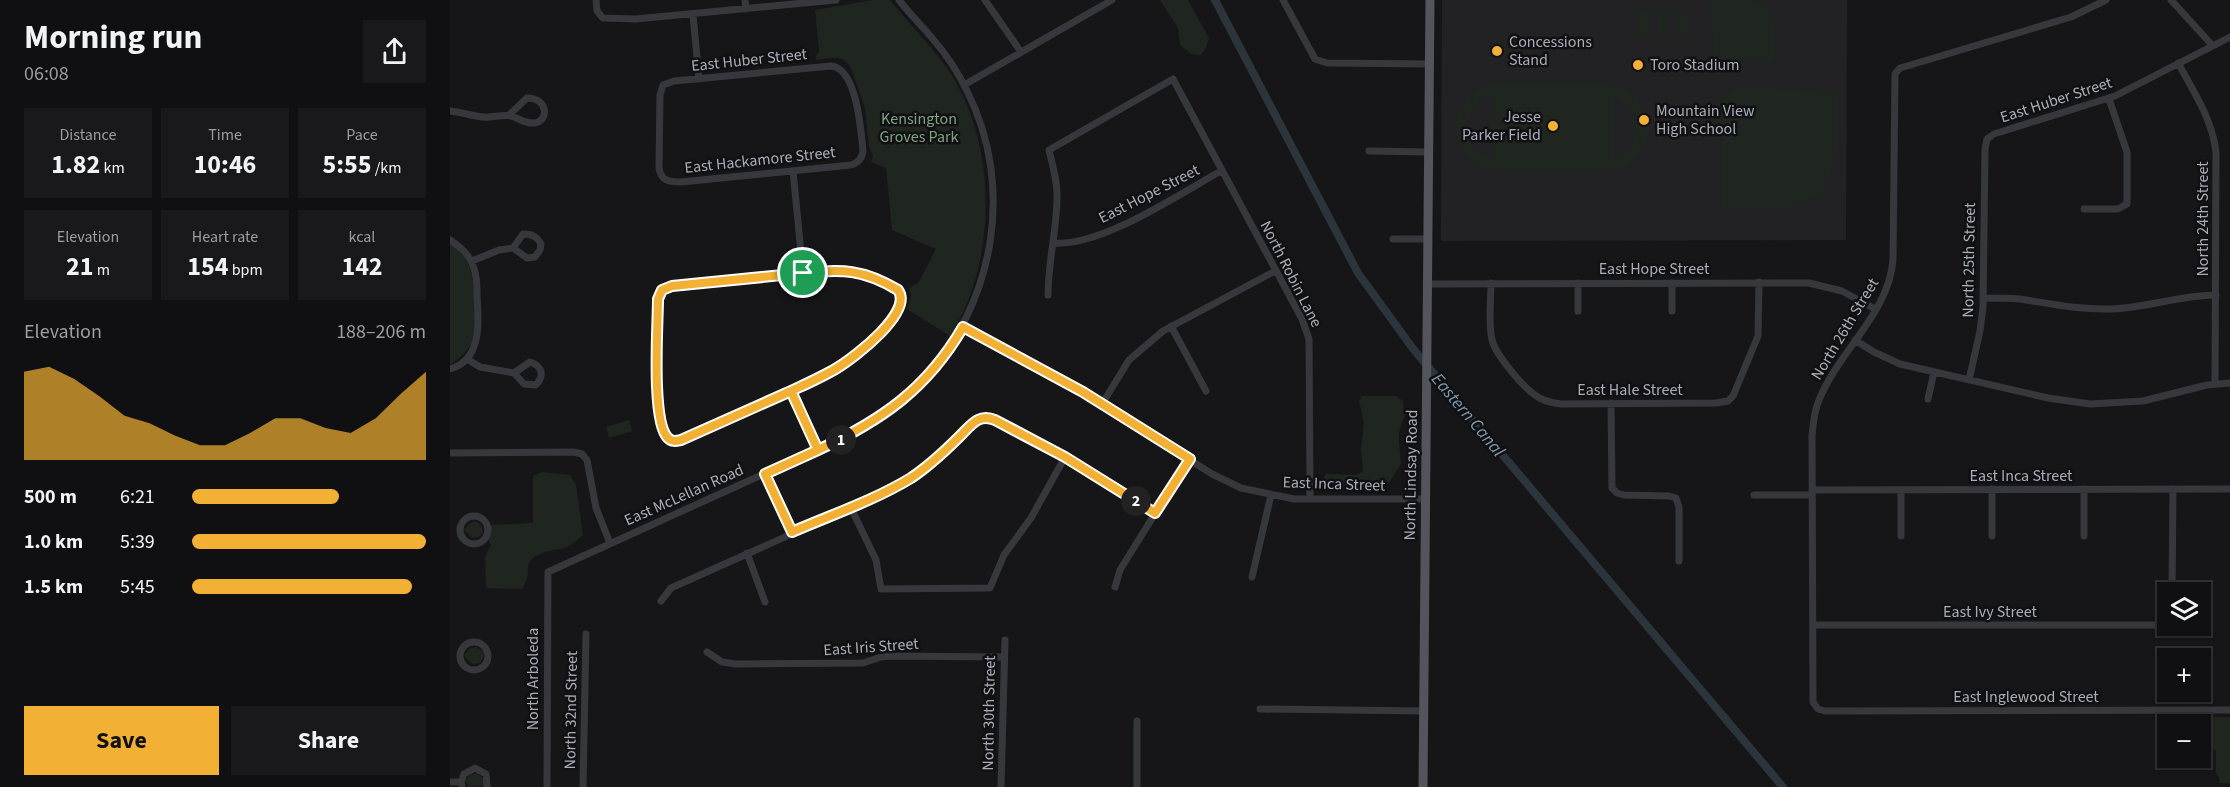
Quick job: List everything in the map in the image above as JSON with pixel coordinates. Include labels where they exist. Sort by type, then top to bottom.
[{"type":"main road","name":"North Lindsay Road","points":[[1423,787],[1430,0]]},
{"type":"street","points":[[596,0],[600,16],[609,19],[693,15],[836,0]]},
{"type":"street","points":[[745,0],[746,9]]},
{"type":"street","name":"East McLellan Road","points":[[548,572],[856,432],[905,399],[933,370],[963,327],[982,280],[991,241],[994,207],[988,150],[976,111],[964,85],[938,45],[899,0]]},
{"type":"street","points":[[985,0],[1021,52]]},
{"type":"street","points":[[964,85],[1112,0]]},
{"type":"street","points":[[1283,0],[1315,60],[1327,63],[1429,64]]},
{"type":"street","name":"North 26th Street","points":[[1818,709],[1813,699],[1812,436],[1817,404],[1827,383],[1888,286],[1893,266],[1894,81],[1897,71],[1907,66],[2071,17],[2106,0]]},
{"type":"street","points":[[2171,0],[2212,45]]},
{"type":"street","points":[[693,15],[699,79]]},
{"type":"street","name":"East Huber Street","points":[[1987,139],[1994,134],[2109,99],[2230,37]]},
{"type":"street","name":"North 24th Street","points":[[2178,63],[2203,108],[2215,142],[2217,161],[2215,384]]},
{"type":"street","name":"East Huber Street","points":[[663,179],[659,168],[660,91],[663,85],[670,82],[838,66],[844,73],[857,104],[862,151],[859,161]]},
{"type":"street","name":"North Robin Lane","points":[[1054,243],[1057,199],[1049,150],[1173,79],[1302,319],[1309,339],[1310,499]]},
{"type":"street","points":[[450,111],[483,117],[509,115],[531,124],[543,117],[545,109],[541,102],[527,99],[509,115]]},
{"type":"street","points":[[2084,209],[2118,209],[2127,204],[2127,152],[2109,99]]},
{"type":"street","name":"North 25th Street","points":[[1969,380],[1980,330],[1983,298],[1984,148],[1987,139]]},
{"type":"street","points":[[1369,151],[1428,152]]},
{"type":"street","name":"East Hackamore Street","points":[[663,179],[670,182],[689,182],[851,165],[859,161]]},
{"type":"street","points":[[792,171],[803,273]]},
{"type":"street","name":"East Hope Street","points":[[1054,243],[1083,239],[1114,230],[1221,171]]},
{"type":"street","points":[[1393,239],[1428,239]]},
{"type":"street","points":[[450,240],[472,261],[477,281],[479,330],[477,340],[467,359],[450,369]]},
{"type":"street","points":[[1048,295],[1048,276],[1054,243]]},
{"type":"street","points":[[472,261],[499,250],[513,248]]},
{"type":"street","points":[[855,271],[898,290],[901,296],[900,306],[891,319],[861,350],[837,368],[681,440],[671,440],[664,432],[657,389],[658,299],[662,290],[672,286],[803,273],[855,271]]},
{"type":"street","points":[[1102,404],[1129,360],[1163,331],[1275,271]]},
{"type":"street","name":"East Hale Street","points":[[1491,283],[1492,340],[1500,356],[1530,391],[1541,399],[1554,403],[1611,404],[1728,401],[1734,393],[1758,336],[1759,282]]},
{"type":"street","name":"East Hope Street","points":[[1427,284],[1801,282],[1826,285],[1850,294],[1875,309]]},
{"type":"street","points":[[1578,283],[1578,311]]},
{"type":"street","points":[[1672,283],[1672,311]]},
{"type":"street","points":[[1983,298],[2015,299],[2057,307],[2097,310],[2132,308],[2187,296],[2216,295]]},
{"type":"street","name":"East Inca Street","points":[[963,327],[1102,404],[1228,482],[1271,495],[1310,499],[1426,499]]},
{"type":"street","points":[[1171,327],[1206,391]]},
{"type":"street","points":[[1855,340],[1891,360],[2059,400],[2100,404],[2151,400],[2215,384],[2230,383]]},
{"type":"street","points":[[467,359],[480,367],[514,372]]},
{"type":"street","points":[[1928,399],[1934,372]]},
{"type":"street","points":[[791,391],[818,450]]},
{"type":"street","points":[[1611,404],[1612,488],[1624,495],[1676,498],[1679,507],[1679,561]]},
{"type":"street","points":[[661,600],[671,588],[881,494],[911,478],[939,457],[976,420],[982,417],[995,420],[1065,457],[1155,513]]},
{"type":"street","points":[[450,453],[573,452],[585,456],[596,508],[610,543]]},
{"type":"street","points":[[850,506],[876,560],[881,590],[990,588],[1004,555],[1031,519],[1065,457]]},
{"type":"street","points":[[1115,587],[1120,570],[1190,459]]},
{"type":"street","points":[[765,474],[792,532]]},
{"type":"street","points":[[1992,489],[1992,536]]},
{"type":"street","points":[[2084,489],[2084,536]]},
{"type":"street","points":[[2172,582],[2173,489]]},
{"type":"street","name":"East Inca Street","points":[[1754,495],[1901,490],[2230,489]]},
{"type":"street","points":[[1901,490],[1901,536]]},
{"type":"street","points":[[1252,577],[1271,495]]},
{"type":"street","points":[[476,516],[486,523],[488,532],[480,542],[471,544],[463,539],[459,530],[462,521],[476,516]]},
{"type":"street","points":[[450,530],[459,530]]},
{"type":"street","points":[[747,553],[765,602]]},
{"type":"street","name":"North Arboleda","points":[[547,787],[548,572]]},
{"type":"street","name":"East Ivy Street","points":[[1813,625],[2157,625]]},
{"type":"street","name":"North 32nd Street","points":[[583,787],[586,634]]},
{"type":"street","name":"North 30th Street","points":[[1001,787],[1005,640]]},
{"type":"street","points":[[471,642],[484,646],[488,654],[486,663],[475,670],[466,667],[460,656],[464,647],[471,642]]},
{"type":"street","name":"East Iris Street","points":[[707,652],[722,662],[736,664],[862,663],[891,656],[1003,657]]},
{"type":"street","points":[[450,656],[460,656]]},
{"type":"street","points":[[1260,709],[1424,711]]},
{"type":"street","points":[[1818,709],[1818,720]]},
{"type":"street","name":"East Inglewood Street","points":[[1818,709],[2230,710]]},
{"type":"street","points":[[1137,721],[1137,787]]},
{"type":"street","points":[[450,782],[462,785],[464,774],[475,768],[486,774],[488,787]]},
{"type":"shaded area","name":"Mountain View High School","points":[[1442,0],[1847,0],[1846,240],[1441,241]]},
{"type":"green space","name":"Kensington Groves Park","points":[[872,0],[890,0],[937,55],[951,74],[966,104],[977,136],[984,170],[986,205],[983,241],[977,275],[965,307],[950,336],[907,309],[911,296],[909,288],[919,282],[936,249],[892,230],[886,168],[871,162],[873,156],[869,147],[865,108],[850,66],[839,58],[816,60],[819,52],[815,10]]},
{"type":"green space","points":[[1160,0],[1188,0],[1209,38],[1205,50],[1200,55],[1191,54],[1180,45],[1178,28]]},
{"type":"green space","points":[[1710,0],[1754,1],[1768,10],[1774,26],[1774,61],[1714,59]]},
{"type":"green space","points":[[1638,11],[1649,11],[1649,36],[1637,36]]},
{"type":"green space","points":[[1657,11],[1669,11],[1668,36],[1657,36]]},
{"type":"green space","points":[[1676,12],[1688,12],[1688,36],[1676,36]]},
{"type":"green space","name":"Jesse Parker Field","points":[[1493,82],[1602,82],[1618,86],[1631,93],[1641,104],[1647,117],[1649,131],[1646,144],[1638,156],[1625,166],[1600,171],[1566,173],[1502,171],[1483,167],[1469,158],[1460,146],[1456,132],[1457,117],[1463,103],[1475,91]],"holes":[[[1492,95],[1492,157],[1496,159],[1484,155],[1476,148],[1470,139],[1468,128],[1473,108],[1481,100]],[[1615,96],[1631,109],[1636,127],[1631,145],[1614,158]]]},
{"type":"green space","points":[[1734,87],[1838,92],[1838,147],[1823,193],[1787,209],[1721,209],[1723,128],[1714,120],[1715,104]]},
{"type":"green space","points":[[450,243],[463,255],[470,271],[476,322],[474,338],[470,346],[450,365]]},
{"type":"green space","points":[[1362,396],[1396,396],[1403,401],[1405,416],[1400,428],[1399,439],[1401,464],[1384,490],[1378,490],[1375,485],[1359,485],[1355,490],[1337,489],[1331,480],[1326,481],[1324,477],[1326,474],[1357,475],[1363,471],[1361,449],[1364,423],[1359,401]]},
{"type":"green space","points":[[629,420],[632,431],[609,438],[606,427]]},
{"type":"green space","points":[[542,472],[570,475],[576,485],[583,535],[567,547],[542,553],[533,558],[530,561],[527,580],[522,589],[486,588],[485,557],[491,545],[489,542],[491,525],[533,523],[533,476]]},
{"type":"green space","points":[[475,521],[482,526],[483,533],[479,537],[472,538],[464,530]]},
{"type":"green space","points":[[476,647],[483,651],[484,656],[481,662],[474,664],[469,662],[464,655],[469,649]]},
{"type":"green space","points":[[2211,717],[2230,717],[2230,783],[2220,783],[2216,773],[2216,750],[2211,750]]},
{"type":"green space","points":[[477,773],[483,778],[483,786],[469,787],[465,781],[470,775]]},
{"type":"waterway","name":"Eastern Canal","points":[[1215,0],[1358,273],[1414,350],[1783,787]]},
{"type":"place","name":"Concessions Stand","points":[[1497,51]]},
{"type":"place","name":"Toro Stadium","points":[[1638,65]]},
{"type":"place","name":"Mountain View High School","points":[[1644,120]]},
{"type":"place","name":"Jesse Parker Field","points":[[1553,126]]},
{"type":"route","points":[[803,273],[672,286],[659,292],[657,389],[664,432],[669,439],[681,440],[791,391],[818,450],[875,421],[905,399],[933,370],[963,327],[1083,392],[1190,459],[1155,513],[1065,457],[995,420],[988,417],[979,418],[939,457],[911,478],[881,494],[792,532],[765,474],[818,450],[791,391],[837,368],[861,350],[891,319],[900,306],[901,299],[898,290],[863,273],[838,270],[803,273]]}]
